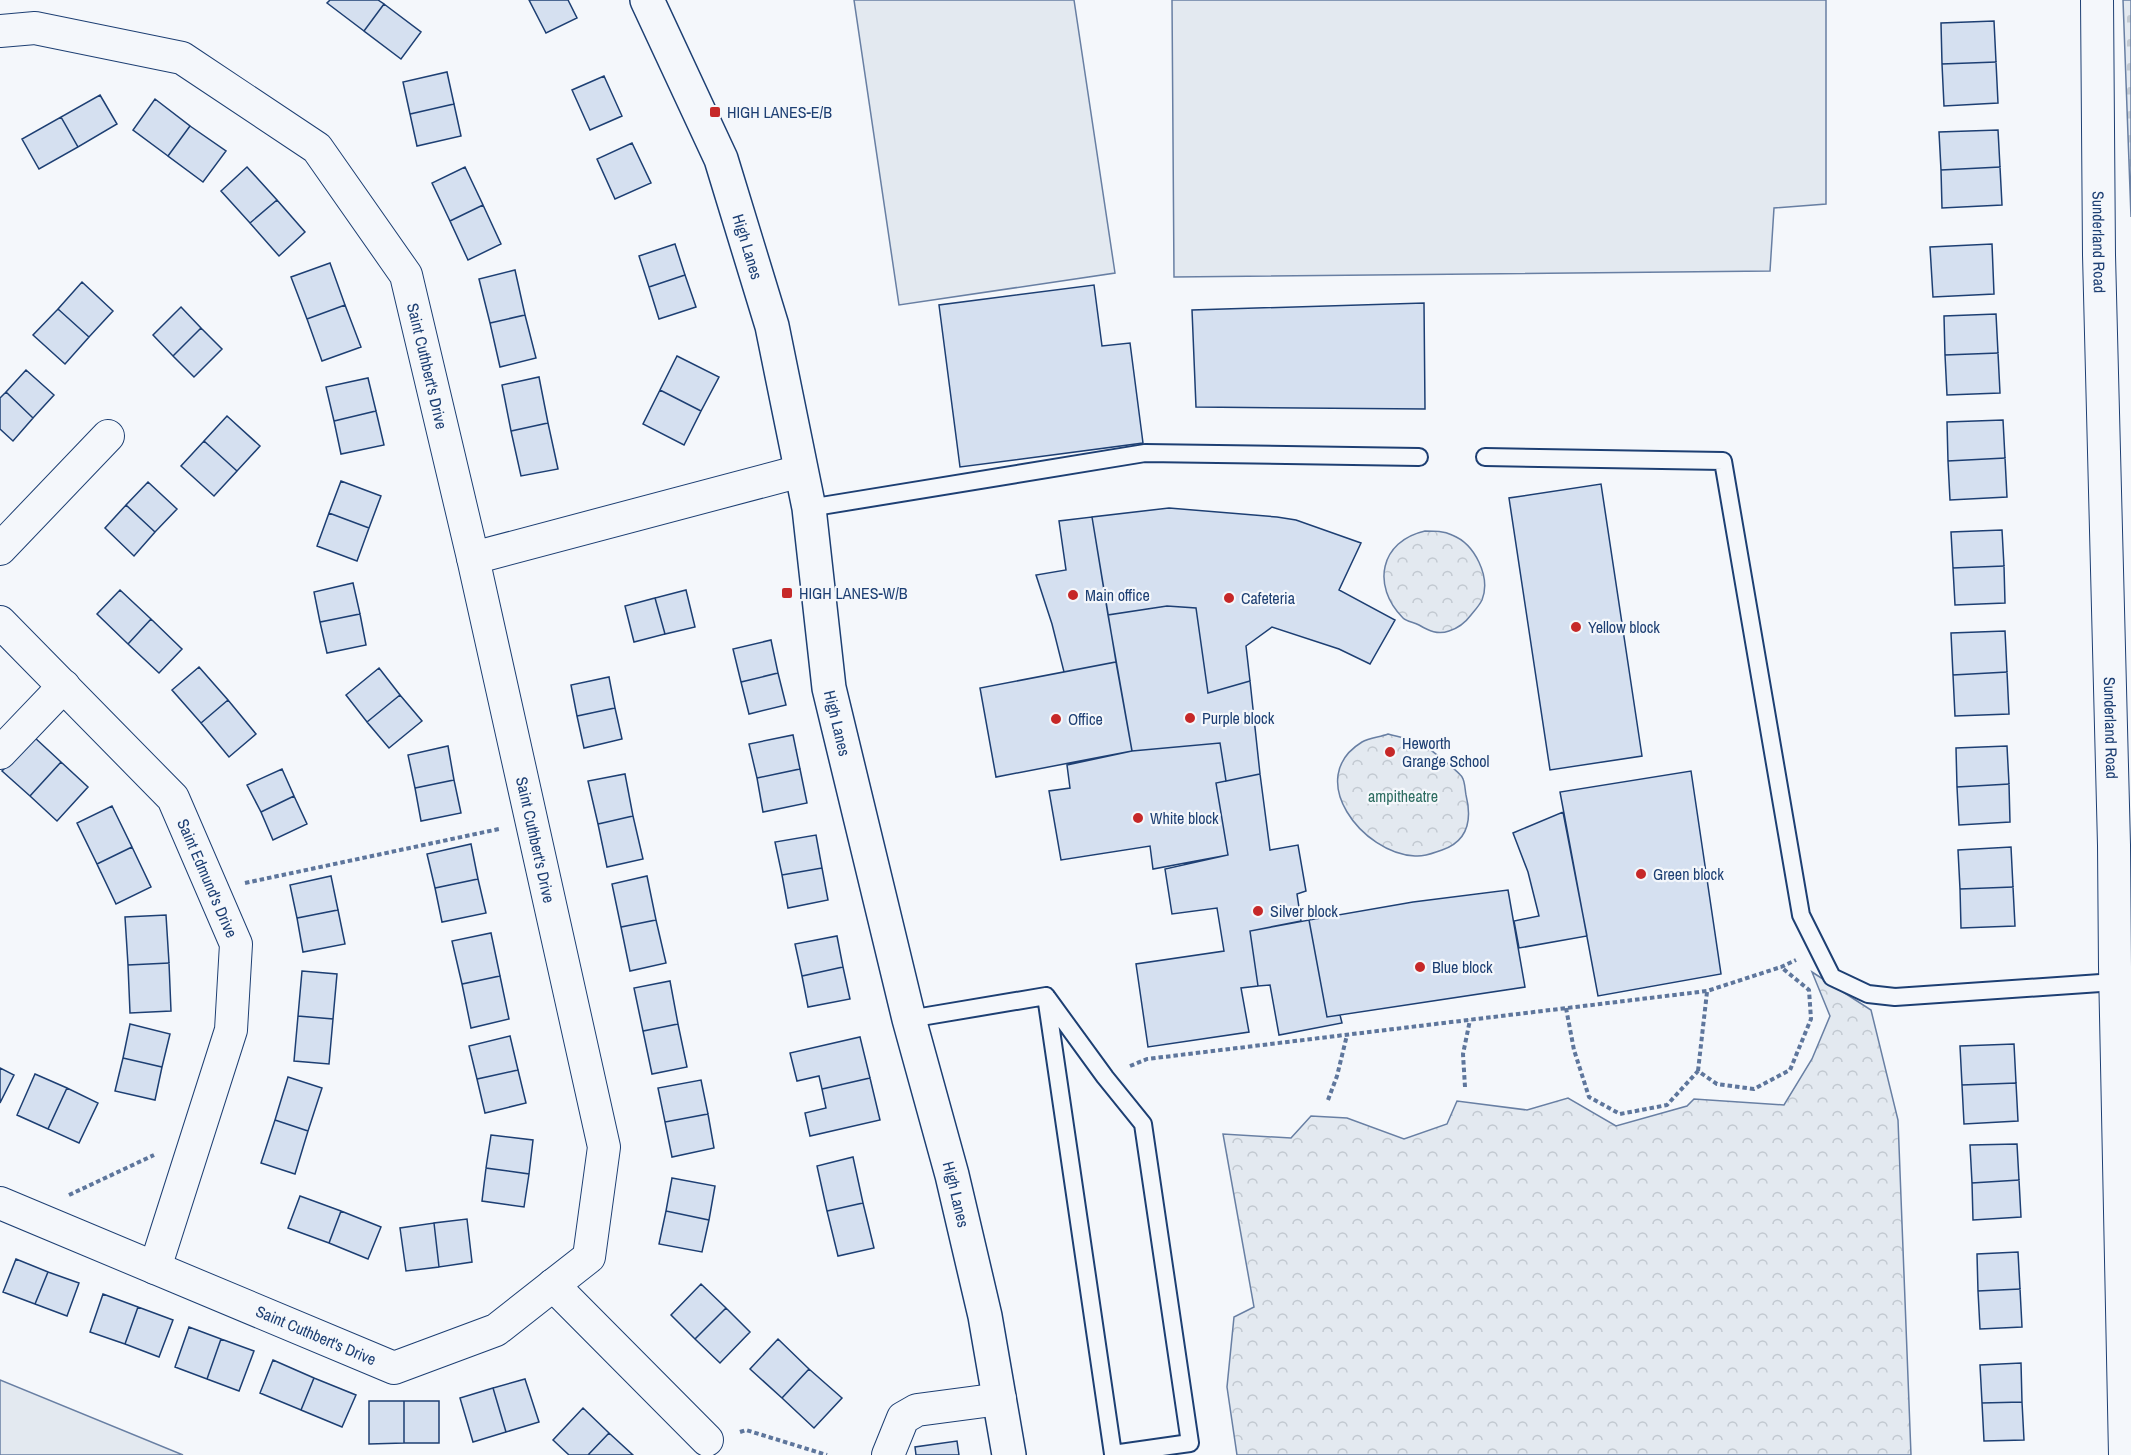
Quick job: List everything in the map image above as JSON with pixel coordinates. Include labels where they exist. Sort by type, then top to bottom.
[{"type":"street","name":"High Lanes","points":[[647,0],[721,159],[772,326],[809,508],[829,688],[909,1019],[952,1175],[985,1316],[1009,1455]]},
{"type":"street","name":"Sunderland Road","points":[[2097,0],[2100,255],[2125,1455]]},
{"type":"street","name":"Saint Cuthbert's Drive","points":[[0,31],[35,28],[182,58],[317,148],[406,275],[473,558],[604,1147],[589,1257],[496,1330],[394,1368],[14,1209]]},
{"type":"street","points":[[0,549],[108,436]]},
{"type":"street","points":[[473,558],[801,471]]},
{"type":"street","name":"Saint Edmund's Drive","points":[[0,622],[173,798],[236,944],[231,1030],[155,1268]]},
{"type":"street","points":[[0,753],[64,686]]},
{"type":"street","points":[[553,1285],[707,1440]]},
{"type":"street","points":[[888,1455],[903,1418],[917,1410],[1000,1399]]},
{"type":"lane","points":[[809,508],[1145,453],[1419,457]]},
{"type":"lane","points":[[1485,457],[1723,461],[1801,915],[1832,977],[1868,994],[1895,997],[2115,982]]},
{"type":"lane","points":[[909,1019],[1046,996]]},
{"type":"lane","points":[[1046,996],[1105,1077],[1143,1124],[1190,1443],[1113,1454],[1046,996]]},
{"type":"path","points":[[213,890],[532,822]]},
{"type":"path","points":[[1105,1077],[1147,1059],[1707,991],[1781,967],[1818,950]]},
{"type":"path","points":[[1698,1071],[1718,1084],[1754,1089],[1790,1070],[1811,1018],[1809,990],[1781,967]]},
{"type":"path","points":[[1566,1008],[1574,1050],[1589,1097],[1620,1114],[1667,1105],[1698,1071],[1707,991]]},
{"type":"path","points":[[1465,1087],[1463,1054],[1470,1020]]},
{"type":"path","points":[[1328,1100],[1337,1076],[1347,1035]]},
{"type":"path","points":[[14,1209],[198,1134]]},
{"type":"path","points":[[707,1440],[746,1430],[827,1455]]},
{"type":"green space","points":[[854,0],[1074,0],[1115,273],[899,305]]},
{"type":"green space","points":[[1172,0],[1826,0],[1826,204],[1774,208],[1770,271],[1174,277]]},
{"type":"green space","points":[[2123,0],[2131,0],[2131,217]]},
{"type":"green space","points":[[1425,531],[1446,533],[1460,539],[1474,553],[1483,572],[1484,591],[1481,602],[1464,623],[1441,633],[1405,619],[1393,605],[1384,579],[1385,566],[1390,554],[1398,544],[1410,536]]},
{"type":"green space","name":"ampitheatre","points":[[1388,734],[1426,747],[1463,779],[1468,804],[1468,821],[1463,835],[1451,846],[1422,856],[1395,852],[1376,842],[1360,829],[1347,812],[1339,793],[1338,775],[1345,757],[1362,742]]},
{"type":"green space","points":[[1812,972],[1871,1010],[1898,1120],[1911,1455],[1237,1455],[1227,1387],[1234,1317],[1254,1307],[1223,1134],[1291,1138],[1311,1116],[1347,1118],[1404,1139],[1447,1124],[1457,1101],[1527,1110],[1568,1098],[1616,1126],[1687,1106],[1694,1099],[1784,1105],[1812,1059],[1830,1016]]},
{"type":"green space","points":[[0,1380],[183,1455],[0,1455]]},
{"type":"building","points":[[330,0],[378,0],[384,4],[364,31],[327,3]]},
{"type":"building","points":[[529,0],[568,0],[577,18],[546,33]]},
{"type":"building","points":[[384,4],[421,32],[401,59],[364,31]]},
{"type":"building","points":[[1994,21],[1996,62],[1942,64],[1941,23]]},
{"type":"building","points":[[1996,62],[1998,103],[1944,106],[1942,64]]},
{"type":"building","points":[[447,72],[454,104],[410,114],[403,82]]},
{"type":"building","points":[[604,76],[622,116],[590,130],[572,90]]},
{"type":"building","points":[[100,95],[117,124],[78,147],[61,117]]},
{"type":"building","points":[[155,99],[190,126],[168,156],[133,130]]},
{"type":"building","points":[[454,104],[461,136],[417,146],[410,114]]},
{"type":"building","points":[[61,117],[78,147],[39,169],[22,139]]},
{"type":"building","points":[[190,126],[226,151],[203,182],[168,156]]},
{"type":"building","points":[[1998,130],[2000,167],[1941,170],[1939,132]]},
{"type":"building","points":[[632,143],[651,183],[615,199],[597,159]]},
{"type":"building","points":[[247,167],[277,200],[250,223],[221,191]]},
{"type":"building","points":[[465,167],[483,205],[450,221],[432,183]]},
{"type":"building","points":[[2000,167],[2002,205],[1942,208],[1941,170]]},
{"type":"building","points":[[277,200],[305,232],[279,256],[250,223]]},
{"type":"building","points":[[483,205],[501,244],[468,260],[450,221]]},
{"type":"building","points":[[675,244],[685,275],[649,287],[639,256]]},
{"type":"building","points":[[1992,244],[1994,294],[1933,297],[1930,247]]},
{"type":"building","points":[[330,263],[345,305],[307,319],[291,277]]},
{"type":"building","points":[[515,270],[525,315],[490,323],[479,279]]},
{"type":"building","points":[[685,275],[696,307],[659,319],[649,287]]},
{"type":"building","points":[[82,282],[113,311],[89,337],[58,309]]},
{"type":"building","points":[[1094,285],[1102,346],[1130,343],[1143,443],[960,467],[939,305]]},
{"type":"building","points":[[1424,303],[1425,409],[1196,407],[1192,310]]},
{"type":"building","points":[[345,305],[361,347],[322,361],[307,319]]},
{"type":"building","points":[[181,307],[201,328],[173,356],[153,335]]},
{"type":"building","points":[[58,309],[89,337],[65,364],[33,335]]},
{"type":"building","points":[[1996,314],[1998,353],[1945,355],[1944,316]]},
{"type":"building","points":[[525,315],[536,358],[500,367],[490,323]]},
{"type":"building","points":[[201,328],[222,349],[194,377],[173,356]]},
{"type":"building","points":[[1998,353],[2000,393],[1947,395],[1945,355]]},
{"type":"building","points":[[677,356],[719,377],[701,411],[660,390]]},
{"type":"building","points":[[26,370],[54,395],[33,418],[6,392]]},
{"type":"building","points":[[539,377],[548,423],[511,431],[502,385]]},
{"type":"building","points":[[368,378],[376,411],[334,421],[326,387]]},
{"type":"building","points":[[660,390],[701,411],[684,445],[643,424]]},
{"type":"building","points":[[6,392],[33,418],[13,441],[0,429],[0,398]]},
{"type":"building","points":[[376,411],[384,445],[341,454],[334,421]]},
{"type":"building","points":[[227,416],[260,446],[237,471],[204,441]]},
{"type":"building","points":[[2003,420],[2005,458],[1948,461],[1947,422]]},
{"type":"building","points":[[548,423],[558,469],[521,476],[511,431]]},
{"type":"building","points":[[204,441],[237,471],[214,496],[181,466]]},
{"type":"building","points":[[2005,458],[2007,497],[1950,500],[1948,461]]},
{"type":"building","points":[[341,481],[381,496],[369,528],[329,513]]},
{"type":"building","points":[[148,482],[177,509],[155,532],[126,505]]},
{"type":"building","name":"Yellow block","points":[[1601,484],[1642,756],[1550,770],[1509,498]]},
{"type":"building","points":[[126,505],[155,532],[134,556],[105,528]]},
{"type":"building","name":"Cafeteria","points":[[1169,508],[1296,520],[1361,543],[1339,590],[1395,620],[1370,664],[1339,649],[1272,627],[1246,646],[1250,681],[1208,693],[1196,608],[1167,606],[1108,615],[1092,517]]},
{"type":"building","points":[[329,513],[369,528],[357,561],[317,546]]},
{"type":"building","name":"Main office","points":[[1092,517],[1116,662],[1064,672],[1036,575],[1066,570],[1059,521]]},
{"type":"building","points":[[2002,530],[2004,566],[1953,568],[1951,532]]},
{"type":"building","points":[[2004,566],[2005,603],[1955,605],[1953,568]]},
{"type":"building","points":[[353,583],[360,614],[320,622],[314,592]]},
{"type":"building","points":[[120,590],[151,619],[128,644],[97,614]]},
{"type":"building","points":[[686,590],[695,627],[665,634],[655,598]]},
{"type":"building","points":[[655,598],[665,634],[634,642],[625,606]]},
{"type":"building","name":"Purple block","points":[[1167,606],[1196,608],[1208,693],[1250,681],[1260,774],[1226,781],[1220,743],[1132,751],[1108,615]]},
{"type":"building","points":[[360,614],[366,645],[327,653],[320,622]]},
{"type":"building","points":[[151,619],[182,649],[159,673],[128,644]]},
{"type":"building","points":[[2005,631],[2007,672],[1953,675],[1951,633]]},
{"type":"building","points":[[771,640],[778,673],[741,682],[733,649]]},
{"type":"building","name":"Office","points":[[1116,662],[1132,751],[996,777],[980,688]]},
{"type":"building","points":[[199,667],[228,700],[201,723],[172,690]]},
{"type":"building","points":[[379,668],[400,695],[367,722],[346,695]]},
{"type":"building","points":[[2007,672],[2009,714],[1955,716],[1953,675]]},
{"type":"building","points":[[778,673],[786,705],[749,714],[741,682]]},
{"type":"building","points":[[609,677],[615,708],[577,716],[571,685]]},
{"type":"building","points":[[400,695],[422,721],[389,748],[367,722]]},
{"type":"building","points":[[228,700],[256,734],[229,757],[201,723]]},
{"type":"building","points":[[615,708],[622,739],[584,748],[577,716]]},
{"type":"building","points":[[793,735],[800,769],[757,778],[749,744]]},
{"type":"building","points":[[34,737],[61,762],[30,796],[2,771]]},
{"type":"building","name":"White block","points":[[1220,743],[1226,781],[1216,783],[1228,855],[1153,869],[1150,846],[1061,860],[1049,791],[1070,788],[1067,765],[1132,751]]},
{"type":"building","points":[[448,746],[454,780],[415,788],[408,755]]},
{"type":"building","points":[[2007,746],[2009,784],[1957,787],[1956,748]]},
{"type":"building","points":[[61,762],[88,787],[57,821],[30,796]]},
{"type":"building","points":[[282,769],[294,796],[261,812],[247,785]]},
{"type":"building","points":[[800,769],[807,803],[763,812],[757,778]]},
{"type":"building","name":"Green block","points":[[1691,771],[1721,974],[1598,996],[1560,792]]},
{"type":"building","points":[[625,774],[633,816],[598,824],[588,781]]},
{"type":"building","name":"Silver block","points":[[1260,774],[1270,850],[1298,845],[1306,891],[1297,894],[1301,921],[1250,931],[1258,986],[1241,988],[1249,1032],[1148,1047],[1136,964],[1224,951],[1217,908],[1172,914],[1165,869],[1228,855],[1216,783]]},
{"type":"building","points":[[454,780],[461,813],[421,821],[415,788]]},
{"type":"building","points":[[2009,784],[2010,822],[1959,825],[1957,787]]},
{"type":"building","points":[[294,796],[307,824],[273,840],[261,812]]},
{"type":"building","points":[[112,806],[132,847],[97,864],[77,823]]},
{"type":"building","points":[[1563,812],[1587,936],[1519,948],[1514,921],[1539,916],[1528,872],[1513,833]]},
{"type":"building","points":[[633,816],[643,859],[607,867],[598,824]]},
{"type":"building","points":[[816,835],[822,868],[782,875],[775,842]]},
{"type":"building","points":[[471,844],[478,879],[435,888],[427,854]]},
{"type":"building","points":[[132,847],[151,887],[116,904],[97,864]]},
{"type":"building","points":[[2011,847],[2013,887],[1960,889],[1958,850]]},
{"type":"building","points":[[822,868],[828,900],[788,908],[782,875]]},
{"type":"building","points":[[331,876],[338,910],[297,918],[290,885]]},
{"type":"building","points":[[647,876],[656,920],[621,927],[612,884]]},
{"type":"building","points":[[478,879],[486,913],[442,922],[435,888]]},
{"type":"building","points":[[2013,887],[2015,926],[1961,928],[1960,889]]},
{"type":"building","name":"Blue block","points":[[1508,890],[1525,987],[1327,1017],[1309,920],[1413,902]]},
{"type":"building","points":[[338,910],[345,944],[303,952],[297,918]]},
{"type":"building","points":[[166,915],[169,963],[128,965],[125,917]]},
{"type":"building","points":[[656,920],[666,963],[630,971],[621,927]]},
{"type":"building","points":[[1309,920],[1327,1017],[1340,1015],[1342,1023],[1279,1035],[1270,985],[1258,986],[1250,931]]},
{"type":"building","points":[[491,933],[500,976],[462,984],[452,941]]},
{"type":"building","points":[[837,936],[843,967],[802,976],[795,944]]},
{"type":"building","points":[[169,963],[171,1011],[130,1013],[128,965]]},
{"type":"building","points":[[843,967],[850,999],[808,1007],[802,976]]},
{"type":"building","points":[[302,971],[337,974],[333,1019],[298,1016]]},
{"type":"building","points":[[500,976],[509,1019],[471,1028],[462,984]]},
{"type":"building","points":[[670,981],[678,1024],[643,1031],[634,988]]},
{"type":"building","points":[[298,1016],[333,1019],[329,1064],[294,1061]]},
{"type":"building","points":[[130,1024],[170,1034],[162,1067],[123,1058]]},
{"type":"building","points":[[678,1024],[687,1067],[652,1074],[643,1031]]},
{"type":"building","points":[[510,1036],[518,1070],[477,1079],[469,1046]]},
{"type":"building","points":[[860,1037],[870,1078],[822,1089],[819,1076],[797,1081],[790,1053]]},
{"type":"building","points":[[2014,1044],[2016,1083],[1962,1085],[1960,1046]]},
{"type":"building","points":[[123,1058],[162,1067],[155,1100],[115,1091]]},
{"type":"building","points":[[0,1068],[14,1075],[0,1103]]},
{"type":"building","points":[[518,1070],[526,1103],[485,1113],[477,1079]]},
{"type":"building","points":[[35,1074],[67,1088],[48,1129],[17,1115]]},
{"type":"building","points":[[288,1077],[322,1088],[308,1131],[275,1120]]},
{"type":"building","points":[[870,1078],[880,1120],[810,1136],[805,1113],[826,1108],[822,1089]]},
{"type":"building","points":[[701,1080],[708,1114],[665,1122],[658,1088]]},
{"type":"building","points":[[2016,1083],[2018,1121],[1964,1124],[1962,1085]]},
{"type":"building","points":[[67,1088],[98,1103],[79,1143],[48,1129]]},
{"type":"building","points":[[708,1114],[714,1148],[672,1157],[665,1122]]},
{"type":"building","points":[[275,1120],[308,1131],[295,1174],[261,1163]]},
{"type":"building","points":[[491,1135],[533,1140],[529,1174],[486,1168]]},
{"type":"building","points":[[2017,1144],[2019,1180],[1972,1183],[1970,1145]]},
{"type":"building","points":[[853,1157],[863,1203],[827,1211],[817,1166]]},
{"type":"building","points":[[486,1168],[529,1174],[524,1207],[482,1201]]},
{"type":"building","points":[[672,1178],[715,1186],[709,1220],[666,1211]]},
{"type":"building","points":[[2019,1180],[2021,1217],[1973,1220],[1972,1183]]},
{"type":"building","points":[[300,1196],[341,1211],[329,1243],[288,1228]]},
{"type":"building","points":[[863,1203],[874,1248],[838,1256],[827,1211]]},
{"type":"building","points":[[341,1211],[381,1227],[368,1259],[329,1243]]},
{"type":"building","points":[[666,1211],[709,1220],[702,1252],[659,1244]]},
{"type":"building","points":[[467,1219],[472,1262],[439,1267],[434,1223]]},
{"type":"building","points":[[434,1223],[439,1267],[406,1271],[400,1228]]},
{"type":"building","points":[[2018,1252],[2020,1289],[1978,1291],[1977,1254]]},
{"type":"building","points":[[16,1259],[48,1272],[35,1304],[3,1292]]},
{"type":"building","points":[[48,1272],[79,1283],[67,1316],[35,1304]]},
{"type":"building","points":[[701,1284],[726,1308],[695,1339],[671,1315]]},
{"type":"building","points":[[2020,1289],[2022,1327],[1980,1329],[1978,1291]]},
{"type":"building","points":[[103,1294],[138,1307],[125,1344],[90,1332]]},
{"type":"building","points":[[138,1307],[173,1320],[159,1357],[125,1344]]},
{"type":"building","points":[[726,1308],[750,1332],[720,1363],[695,1339]]},
{"type":"building","points":[[189,1327],[221,1339],[207,1379],[175,1367]]},
{"type":"building","points":[[221,1339],[254,1351],[239,1391],[207,1379]]},
{"type":"building","points":[[778,1339],[809,1369],[782,1398],[750,1369]]},
{"type":"building","points":[[273,1360],[314,1378],[301,1410],[260,1393]]},
{"type":"building","points":[[2021,1363],[2022,1402],[1982,1403],[1980,1365]]},
{"type":"building","points":[[809,1369],[842,1398],[814,1428],[782,1398]]},
{"type":"building","points":[[314,1378],[356,1395],[342,1427],[301,1410]]},
{"type":"building","points":[[525,1379],[539,1422],[506,1432],[493,1388]]},
{"type":"building","points":[[493,1388],[506,1432],[473,1442],[460,1398]]},
{"type":"building","points":[[369,1401],[404,1401],[404,1443],[369,1444]]},
{"type":"building","points":[[404,1401],[439,1401],[439,1443],[404,1443]]},
{"type":"building","points":[[2022,1402],[2024,1440],[1984,1441],[1982,1403]]},
{"type":"building","points":[[583,1408],[609,1433],[588,1455],[569,1455],[553,1440]]},
{"type":"building","points":[[609,1433],[633,1455],[588,1455]]},
{"type":"building","points":[[957,1441],[959,1455],[916,1455],[915,1447]]},
{"type":"place","name":"HIGH LANES-E/B","points":[[715,112]]},
{"type":"place","name":"HIGH LANES-W/B","points":[[787,593]]},
{"type":"place","name":"Main office","points":[[1073,595]]},
{"type":"place","name":"Cafeteria","points":[[1229,598]]},
{"type":"place","name":"Yellow block","points":[[1576,627]]},
{"type":"place","name":"Purple block","points":[[1190,718]]},
{"type":"place","name":"Office","points":[[1056,719]]},
{"type":"place","name":"Heworth Grange School","points":[[1390,752]]},
{"type":"place","name":"White block","points":[[1138,818]]},
{"type":"place","name":"Green block","points":[[1641,874]]},
{"type":"place","name":"Silver block","points":[[1258,911]]},
{"type":"place","name":"Blue block","points":[[1420,967]]}]
